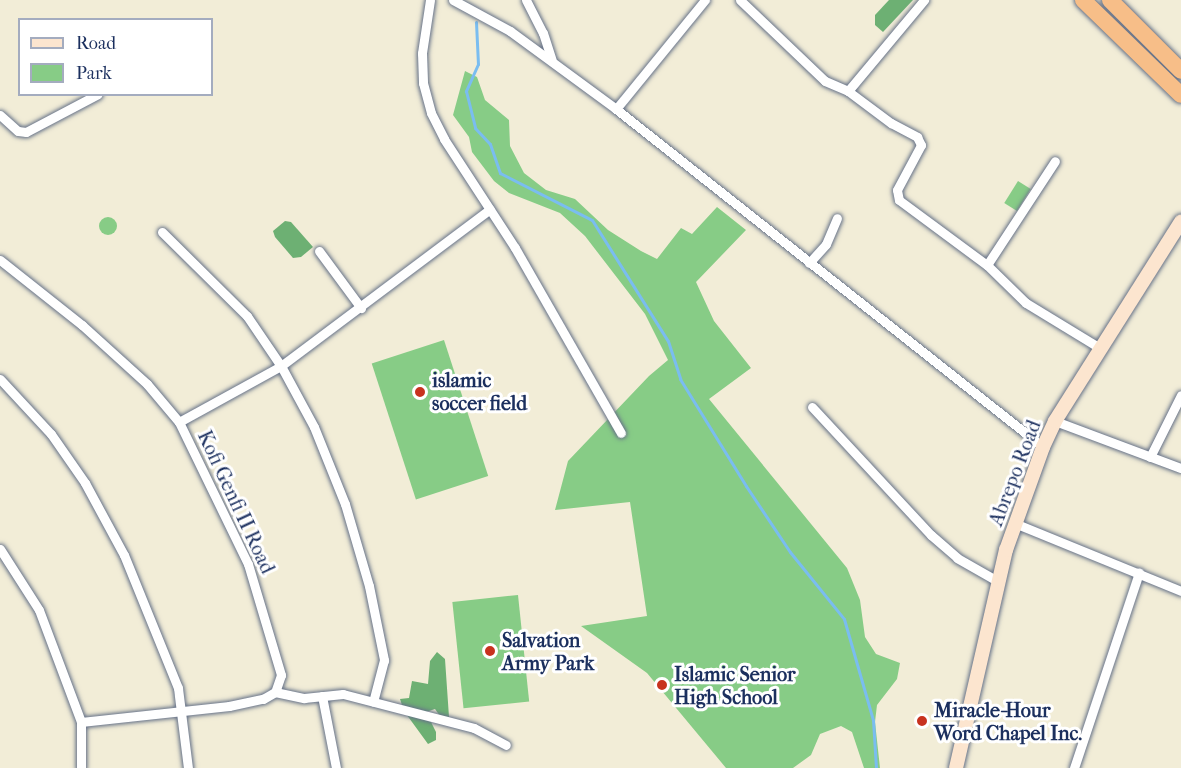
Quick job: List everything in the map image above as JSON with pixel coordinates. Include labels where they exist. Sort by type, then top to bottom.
[{"type":"highway","points":[[1083,0],[1181,95]]},
{"type":"highway","points":[[1110,0],[1181,71]]},
{"type":"main road","name":"Abrepo Road","points":[[956,768],[999,582],[1043,447],[1055,421],[1181,222]]},
{"type":"street","points":[[430,0],[422,53],[423,83],[431,113],[621,433]]},
{"type":"street","points":[[453,0],[510,31],[552,60],[1043,447]]},
{"type":"street","points":[[526,0],[552,60]]},
{"type":"street","points":[[616,109],[705,0]]},
{"type":"street","points":[[740,0],[825,81],[848,92],[891,123],[917,137],[921,145],[897,190],[899,200],[987,265],[1026,303],[1100,348]]},
{"type":"street","points":[[848,92],[924,0]]},
{"type":"street","points":[[0,114],[18,131],[26,132],[94,96]]},
{"type":"street","points":[[987,265],[1055,161]]},
{"type":"street","points":[[179,422],[281,366],[490,209]]},
{"type":"street","points":[[809,263],[826,244],[837,218]]},
{"type":"street","points":[[162,232],[246,316],[281,366],[314,427],[345,504],[369,586],[384,660],[373,702]]},
{"type":"street","points":[[319,251],[361,308]]},
{"type":"street","name":"Kofi Genfi II Road","points":[[0,260],[82,324],[147,384],[179,422],[248,564],[281,675],[275,692]]},
{"type":"street","points":[[0,380],[51,434],[85,483],[124,555],[178,688],[183,711],[188,768]]},
{"type":"street","points":[[1150,456],[1181,395]]},
{"type":"street","points":[[812,408],[931,535],[957,558],[999,582]]},
{"type":"street","points":[[1055,421],[1181,468]]},
{"type":"street","points":[[1017,524],[1181,591]]},
{"type":"street","points":[[0,549],[39,610],[81,722],[81,768]]},
{"type":"street","points":[[1074,768],[1139,573]]},
{"type":"street","points":[[81,722],[229,706],[263,699],[275,692],[290,697],[343,694],[474,728],[506,745]]},
{"type":"street","points":[[322,696],[336,768]]},
{"type":"green space","points":[[889,0],[913,0],[883,32],[875,25],[875,15]]},
{"type":"green space","points":[[465,71],[477,77],[485,100],[509,120],[510,146],[524,173],[546,190],[575,199],[608,230],[641,251],[657,259],[681,228],[692,234],[717,207],[746,230],[696,282],[714,321],[751,368],[709,399],[847,568],[860,600],[865,637],[876,654],[900,663],[897,679],[877,705],[875,722],[880,768],[864,768],[852,732],[841,726],[820,734],[811,755],[793,768],[726,768],[647,673],[581,626],[647,616],[630,502],[555,510],[568,461],[649,376],[668,360],[645,314],[585,236],[560,213],[509,193],[494,181],[472,152],[469,137],[453,115]]},
{"type":"green space","points":[[1018,181],[1031,189],[1017,211],[1004,203]]},
{"type":"green space","points":[[108,217],[114,220],[117,226],[114,232],[108,235],[102,232],[99,226],[102,220]]},
{"type":"green space","points":[[285,221],[291,222],[313,247],[301,257],[293,258],[275,237],[273,231]]},
{"type":"green space","name":"islamic soccer field","points":[[444,340],[488,476],[416,499],[372,363]]},
{"type":"green space","name":"Salvation Army Park","points":[[518,595],[529,701],[464,708],[452,602]]},
{"type":"green space","points":[[437,652],[445,659],[449,717],[440,716],[435,709],[426,712],[436,732],[436,740],[428,744],[404,711],[400,699],[409,698],[412,681],[428,684],[430,661]]},
{"type":"waterway","points":[[476,22],[478,64],[466,91],[475,128],[490,144],[500,173],[592,220],[668,341],[680,379],[746,486],[790,552],[844,619],[873,720],[876,768]]},
{"type":"place","name":"islamic soccer field","points":[[420,392]]},
{"type":"place","name":"Salvation Army Park","points":[[490,651]]},
{"type":"place","name":"Islamic Senior High School","points":[[662,685]]},
{"type":"place","name":"Miracle-Hour Word Chapel Inc.","points":[[922,721]]}]
